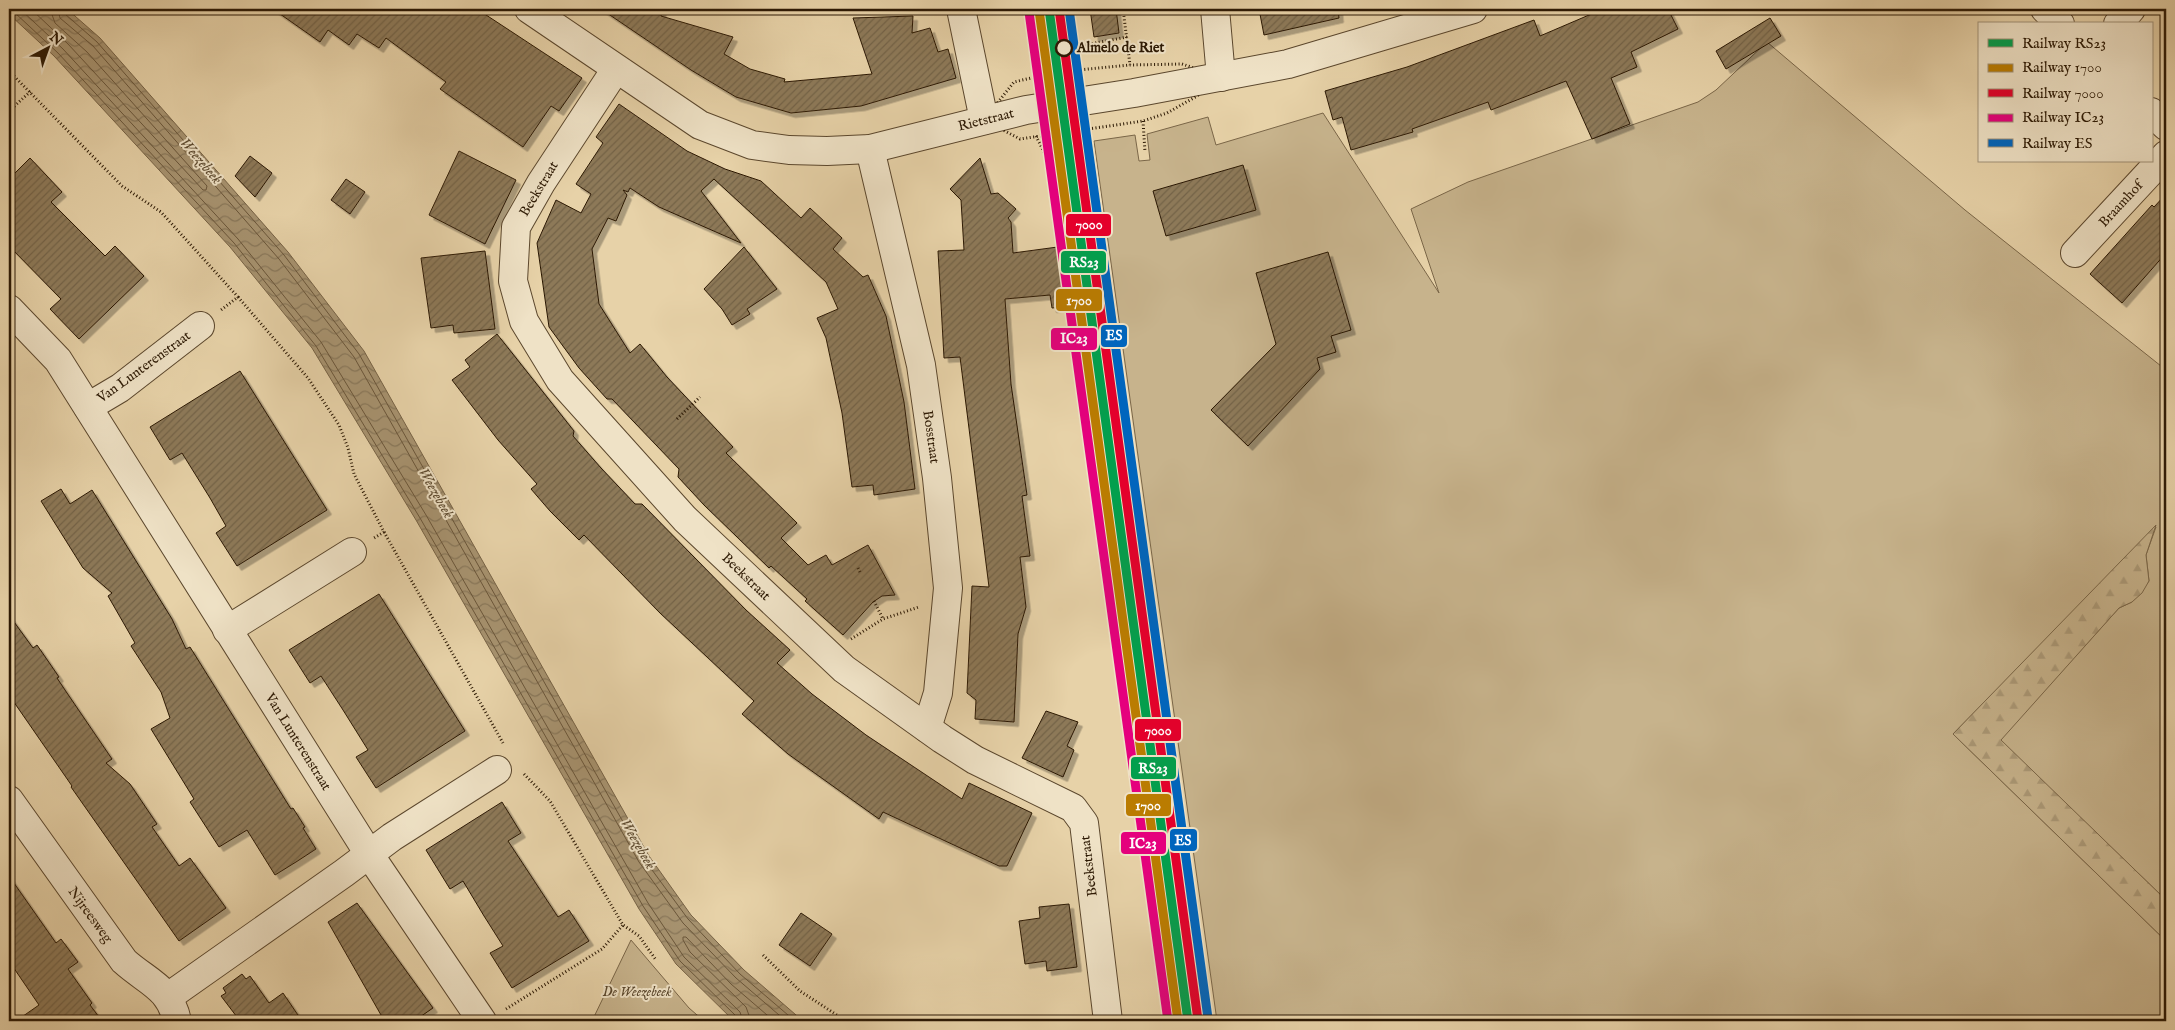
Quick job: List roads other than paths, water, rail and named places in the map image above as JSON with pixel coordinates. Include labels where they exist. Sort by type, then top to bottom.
[{"type":"street","name":"Rietstraat","points":[[529,9],[700,124],[752,145],[789,150],[870,149],[1026,110],[1134,94],[1288,64],[1473,9]]},
{"type":"street","points":[[961,9],[984,120]]},
{"type":"street","points":[[1215,9],[1222,77]]},
{"type":"street","points":[[2046,9],[2058,22]]},
{"type":"street","points":[[2120,22],[2131,9]]},
{"type":"street","name":"Beekstraat","points":[[616,69],[541,183],[516,227],[513,282],[524,321],[560,380],[685,519],[834,660],[927,728],[975,760],[1073,808],[1080,815],[1084,822],[1108,1021]]},
{"type":"street","points":[[2152,113],[2166,126]]},
{"type":"street","name":"Bosstraat","points":[[870,149],[921,365],[937,478],[948,588],[938,693],[927,728]]},
{"type":"street","name":"Braamhof","points":[[2075,253],[2166,154]]},
{"type":"street","name":"Van Lunterenstraat","points":[[9,309],[58,360],[369,854],[492,1016]]},
{"type":"street","name":"Van Lunterenstraat","points":[[88,407],[120,388],[200,326]]},
{"type":"street","points":[[227,630],[352,552]]},
{"type":"street","points":[[173,1009],[392,837],[505,765]]},
{"type":"street","name":"Nijreesweg","points":[[9,800],[124,961],[138,974],[155,983],[173,1009]]},
{"type":"water","name":"Weezebeek","points":[[9,9],[67,9],[100,38],[288,252],[364,351],[649,856],[691,915],[744,970],[803,1021],[734,1021],[676,964],[639,909],[416,520],[312,348],[230,247],[54,56],[9,14]]},
{"type":"rail line","name":"RS23","points":[[1049,9],[1188,1021]]},
{"type":"rail line","name":"7000","points":[[1059,9],[1198,1020]]},
{"type":"rail line","name":"ES","points":[[1069,9],[1208,1018]]},
{"type":"rail line","name":"1700","points":[[1039,10],[1178,1021]]},
{"type":"rail line","name":"IC23","points":[[1029,12],[1168,1021]]},
{"type":"place","name":"Almelo de Riet","points":[[1064,48]]},
{"type":"park label","name":"De Weezebeek","points":[[637,992]]}]
